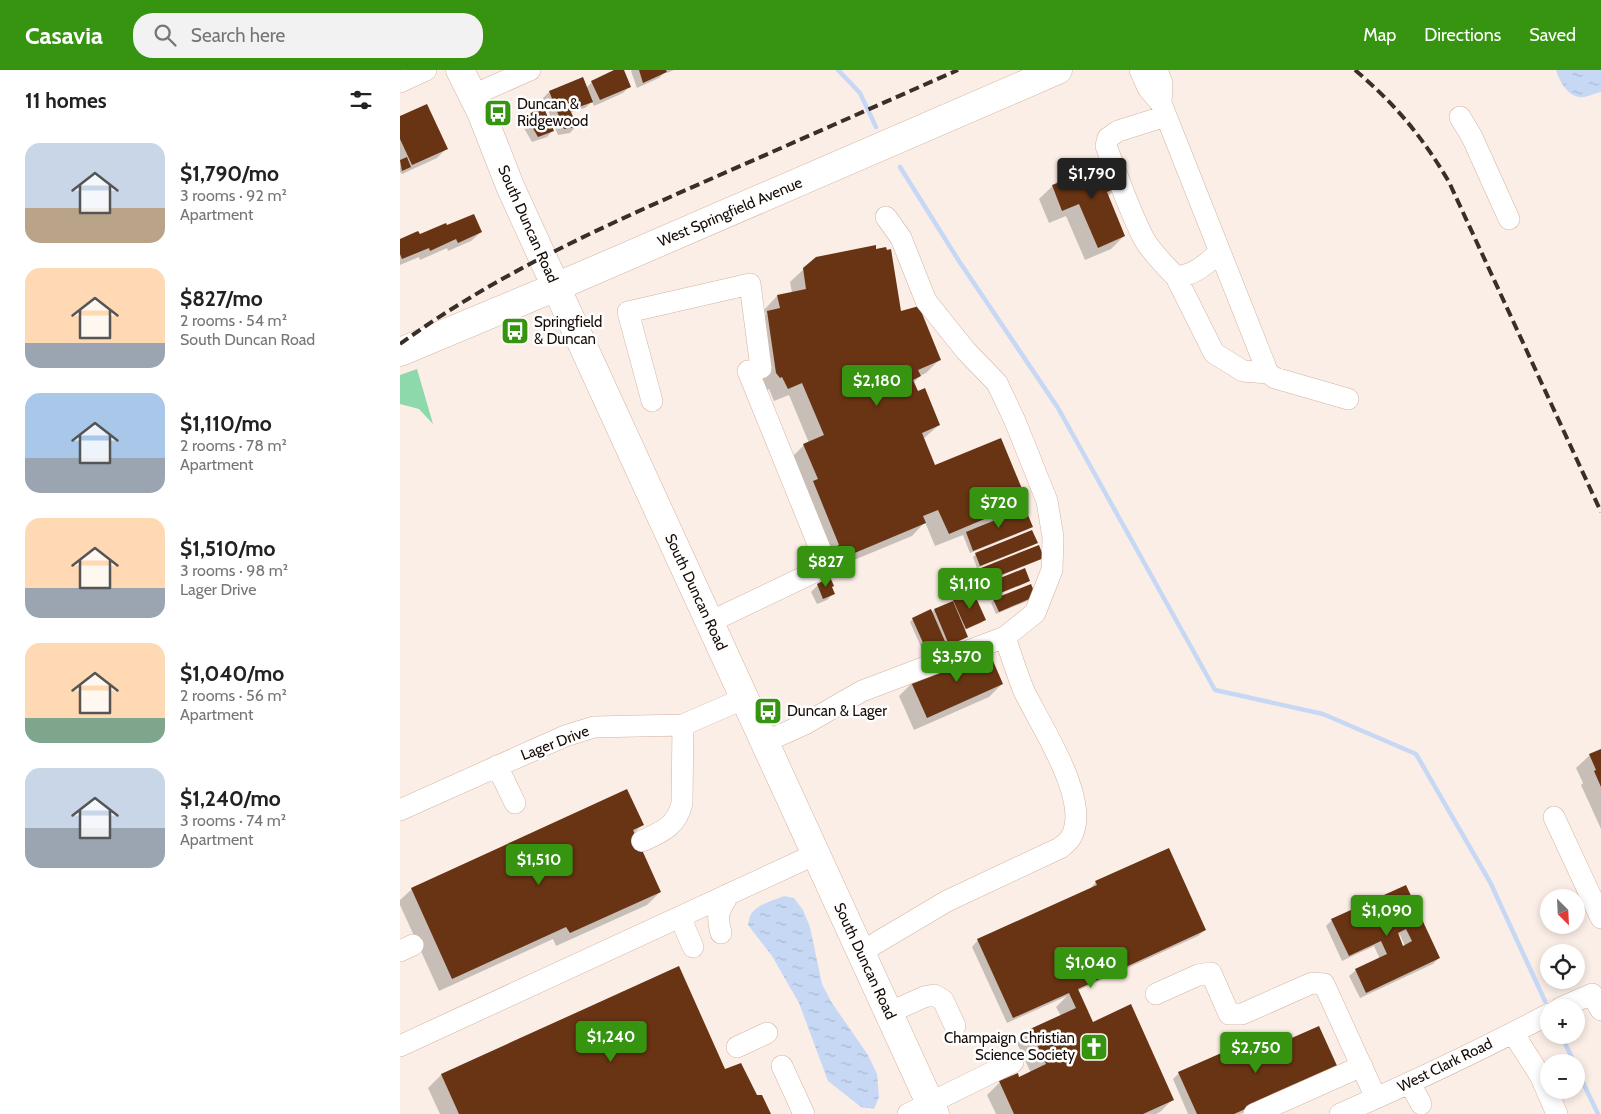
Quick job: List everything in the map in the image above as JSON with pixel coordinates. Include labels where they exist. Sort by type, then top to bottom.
[{"type":"main road","name":"South Duncan Road","points":[[460,70],[473,95],[510,186],[556,288],[888,1012],[924,1111]]},
{"type":"main road","name":"West Springfield Avenue","points":[[400,352],[556,288],[1058,70]]},
{"type":"street","points":[[473,95],[530,70]]},
{"type":"street","points":[[1140,70],[1148,88],[1164,109],[1268,373]]},
{"type":"street","points":[[1157,70],[1162,82],[1164,109]]},
{"type":"street","points":[[1164,109],[1118,131],[1108,138],[1106,146],[1145,240],[1176,277],[1214,353],[1243,371],[1268,373],[1275,378],[1348,399]]},
{"type":"street","points":[[1460,117],[1472,137],[1509,219]]},
{"type":"street","points":[[765,742],[805,724],[862,691],[1005,637],[1035,613],[1052,570],[1052,537],[1047,501],[1015,421],[997,383],[966,351],[926,301],[902,238],[886,217]]},
{"type":"street","points":[[1176,277],[1186,276],[1201,269],[1220,252]]},
{"type":"street","points":[[652,401],[628,312],[750,284],[755,370],[827,566],[710,622]]},
{"type":"street","points":[[860,952],[947,901],[1060,848],[1071,837],[1076,819],[1071,789],[1060,762],[1024,690],[1005,637]]},
{"type":"street","name":"Lager Drive","points":[[400,810],[565,736],[594,727],[683,725],[745,698]]},
{"type":"street","points":[[642,841],[660,833],[672,824],[680,814],[682,803],[683,725]]},
{"type":"street","points":[[497,766],[515,803]]},
{"type":"street","points":[[1554,817],[1601,918]]},
{"type":"street","points":[[400,1046],[816,854]]},
{"type":"street","points":[[721,933],[717,918],[729,894]]},
{"type":"street","points":[[680,917],[693,947]]},
{"type":"street","points":[[1156,994],[1198,975],[1211,973],[1229,1014],[1242,1014],[1312,983],[1324,984],[1376,1098]]},
{"type":"street","points":[[888,1012],[924,997],[934,995],[943,1000],[955,1026]]},
{"type":"street","points":[[1585,1000],[1598,996]]},
{"type":"street","name":"West Clark Road","points":[[1346,1113],[1540,1019]]},
{"type":"street","points":[[737,1046],[766,1033]]},
{"type":"street","points":[[1513,1033],[1541,1077],[1557,1114]]},
{"type":"street","points":[[924,1111],[1013,1062]]},
{"type":"street","points":[[782,1066],[804,1114]]},
{"type":"street","points":[[1254,1114],[1362,1066]]},
{"type":"street","points":[[1410,1083],[1421,1104]]},
{"type":"green space","points":[[417,369],[433,424],[419,409],[400,404],[400,375]]},
{"type":"water","points":[[1556,70],[1601,70],[1601,92],[1585,97],[1575,96],[1564,87]]},
{"type":"water","points":[[784,896],[794,898],[803,910],[810,927],[822,984],[832,1003],[868,1055],[877,1074],[879,1097],[874,1109],[861,1107],[828,1081],[799,1003],[772,956],[748,925],[751,914],[754,911],[766,903]]},
{"type":"building","points":[[614,70],[624,70],[631,87],[600,100],[591,81]]},
{"type":"building","points":[[639,70],[666,70],[667,72],[643,83]]},
{"type":"building","points":[[583,77],[593,102],[570,110],[578,127],[564,129],[549,91]]},
{"type":"building","points":[[427,104],[448,149],[412,165],[400,139],[400,116]]},
{"type":"building","points":[[543,106],[554,131],[538,137],[526,116]]},
{"type":"building","points":[[407,157],[411,167],[402,171],[400,160]]},
{"type":"building","points":[[1093,161],[1095,167],[1108,161],[1119,187],[1107,192],[1125,236],[1098,248],[1079,204],[1062,211],[1052,185],[1066,180],[1063,174]]},
{"type":"building","points":[[474,214],[482,232],[458,243],[456,239],[430,251],[429,248],[402,259],[400,239],[418,231],[420,234]]},
{"type":"building","points":[[876,245],[876,249],[886,247],[887,250],[891,249],[901,311],[919,306],[941,360],[918,370],[921,376],[913,380],[918,391],[925,388],[940,425],[922,433],[935,465],[1001,438],[1027,501],[949,534],[938,510],[923,516],[926,523],[838,560],[833,548],[839,545],[813,481],[818,479],[803,444],[824,435],[802,383],[788,389],[782,377],[780,378],[776,373],[767,311],[780,308],[777,295],[806,289],[803,268],[816,257]]},
{"type":"building","points":[[1025,508],[1033,527],[973,551],[966,532]]},
{"type":"building","points":[[1032,530],[1038,543],[980,566],[975,553]]},
{"type":"building","points":[[1039,545],[1044,558],[986,581],[981,568]]},
{"type":"building","points":[[1025,568],[1030,581],[993,596],[988,583]]},
{"type":"building","points":[[830,577],[835,594],[823,599],[817,584]]},
{"type":"building","points":[[1031,584],[1036,596],[999,612],[993,599]]},
{"type":"building","points":[[973,591],[986,620],[966,629],[953,600]]},
{"type":"building","points":[[953,601],[968,637],[949,645],[934,609]]},
{"type":"building","points":[[931,609],[947,646],[928,654],[912,618]]},
{"type":"building","points":[[987,647],[1003,684],[927,718],[911,682]]},
{"type":"building","points":[[1601,749],[1601,787],[1589,754]]},
{"type":"building","points":[[627,789],[644,825],[633,830],[661,892],[570,933],[566,927],[452,979],[411,888]]},
{"type":"building","points":[[1169,848],[1206,930],[1078,989],[1093,1022],[1131,1004],[1174,1100],[1143,1114],[1014,1114],[999,1081],[1018,1073],[1019,1077],[1046,1064],[1030,1029],[1076,1008],[1069,993],[1013,1018],[977,939],[1097,885],[1095,881]]},
{"type":"building","points":[[1406,885],[1440,958],[1366,993],[1355,969],[1387,954],[1381,941],[1349,956],[1331,919]],"holes":[[[1406,929],[1412,941],[1403,946],[1398,933]]]},
{"type":"building","points":[[679,966],[725,1069],[741,1063],[757,1095],[762,1095],[771,1114],[459,1114],[441,1074]]},
{"type":"building","points":[[1319,1026],[1338,1068],[1234,1114],[1197,1114],[1178,1072],[1242,1044],[1248,1057]]},
{"type":"waterway","points":[[838,70],[860,93],[876,127]]},
{"type":"waterway","points":[[900,167],[959,261],[1058,408],[1215,690],[1323,714],[1416,754],[1490,882],[1544,999]]},
{"type":"waterway","points":[[1565,1044],[1570,1054]]},
{"type":"waterway","points":[[1585,1087],[1598,1114]]},
{"type":"railway","points":[[400,344],[474,295],[512,273],[591,233],[958,70]]},
{"type":"railway","points":[[1355,70],[1383,95],[1407,121],[1429,150],[1449,182],[1601,512]]},
{"type":"place","name":"Duncan & Ridgewood","points":[[498,113]]},
{"type":"place","name":"Springfield & Duncan","points":[[515,331]]},
{"type":"place","name":"Duncan & Lager","points":[[768,711]]},
{"type":"place","name":"Champaign Christian Science Society","points":[[1094,1047]]}]
